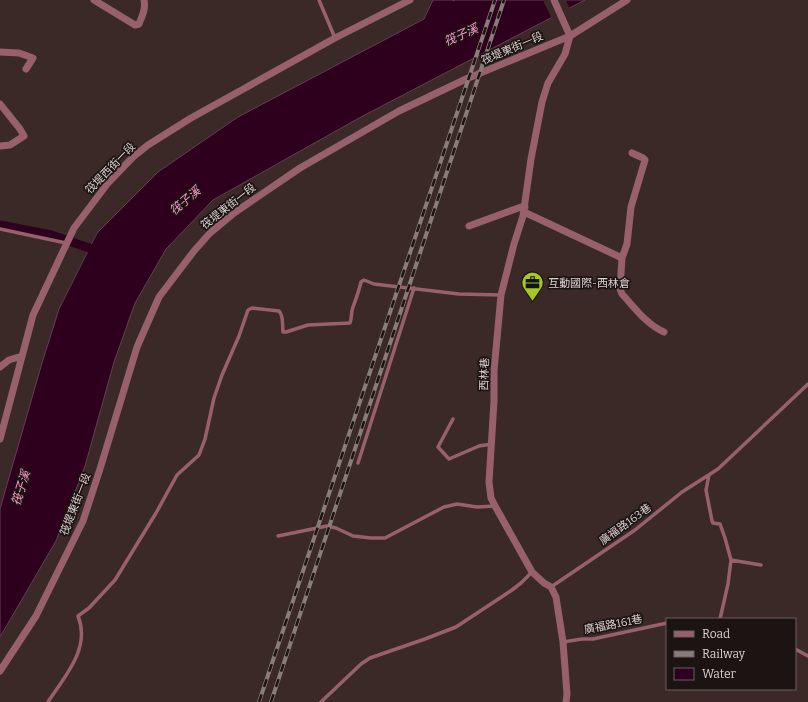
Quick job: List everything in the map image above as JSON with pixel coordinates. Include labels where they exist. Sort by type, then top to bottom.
[{"type":"street","points":[[94,0],[135,26],[139,24],[144,13],[144,0]]},
{"type":"street","name":"筏堤西街一段","points":[[0,439],[32,316],[74,228],[100,193],[120,170],[148,145],[190,118],[335,38],[410,0]]},
{"type":"street","points":[[554,0],[570,36]]},
{"type":"street","name":"筏堤東街一段","points":[[0,671],[36,616],[83,521],[137,347],[159,297],[194,251],[210,233],[234,213],[306,164],[399,111],[466,79],[570,36],[627,0]]},
{"type":"street","name":"西林巷","points":[[551,587],[532,572],[491,498],[489,482],[492,444],[494,371],[501,295],[525,209],[530,159],[542,102],[548,83],[565,54],[570,36]]},
{"type":"street","points":[[0,52],[19,53],[32,58],[26,69]]},
{"type":"street","points":[[0,104],[24,136],[10,145],[0,146]]},
{"type":"street","points":[[632,153],[645,160],[631,207],[627,244],[622,258],[620,283],[622,294],[657,329],[664,332]]},
{"type":"street","points":[[469,226],[521,207],[622,258]]},
{"type":"street","points":[[0,367],[9,360],[22,356]]},
{"type":"street","points":[[551,587],[556,597],[562,642],[567,694],[566,702]]},
{"type":"lane","points":[[319,0],[335,38]]},
{"type":"lane","points":[[0,229],[66,243]]},
{"type":"lane","points":[[48,702],[80,651],[82,626],[78,616],[89,608],[115,580],[177,475],[199,455],[205,439],[214,398],[222,375],[240,336],[248,310],[252,308],[279,311],[282,313],[283,332],[286,332],[308,325],[350,323],[361,282],[364,280],[374,284],[459,294],[501,295]]},
{"type":"lane","points":[[358,463],[414,288]]},
{"type":"lane","name":"廣福路163巷","points":[[551,587],[635,530],[687,488],[709,475],[734,455],[808,384]]},
{"type":"lane","points":[[453,419],[438,447],[449,459],[479,446],[492,444]]},
{"type":"lane","points":[[709,475],[706,490],[712,521],[713,523],[720,524],[731,560],[728,584],[720,618]]},
{"type":"lane","points":[[278,536],[327,526],[353,536],[385,538],[444,507],[456,504],[477,507],[495,506]]},
{"type":"lane","points":[[731,560],[762,565]]},
{"type":"lane","points":[[321,702],[361,664],[370,658],[425,639],[459,625],[512,590],[532,572]]},
{"type":"lane","name":"廣福路161巷","points":[[562,642],[593,639],[666,623]]},
{"type":"lane","points":[[796,650],[808,656]]},
{"type":"water","name":"筏子溪","points":[[433,0],[585,0],[359,118],[213,200],[166,249],[135,303],[114,362],[85,466],[56,541],[0,637],[0,509],[59,309],[97,233],[158,172],[238,117],[424,19]]},
{"type":"pier","points":[[543,0],[566,0],[570,10],[552,19]]},
{"type":"waterway","points":[[0,225],[51,235],[101,252]]},
{"type":"railway","points":[[259,702],[495,0]]},
{"type":"railway","points":[[271,702],[504,0]]},
{"type":"place","name":"互動國際-西林倉","points":[[533,302]]}]
